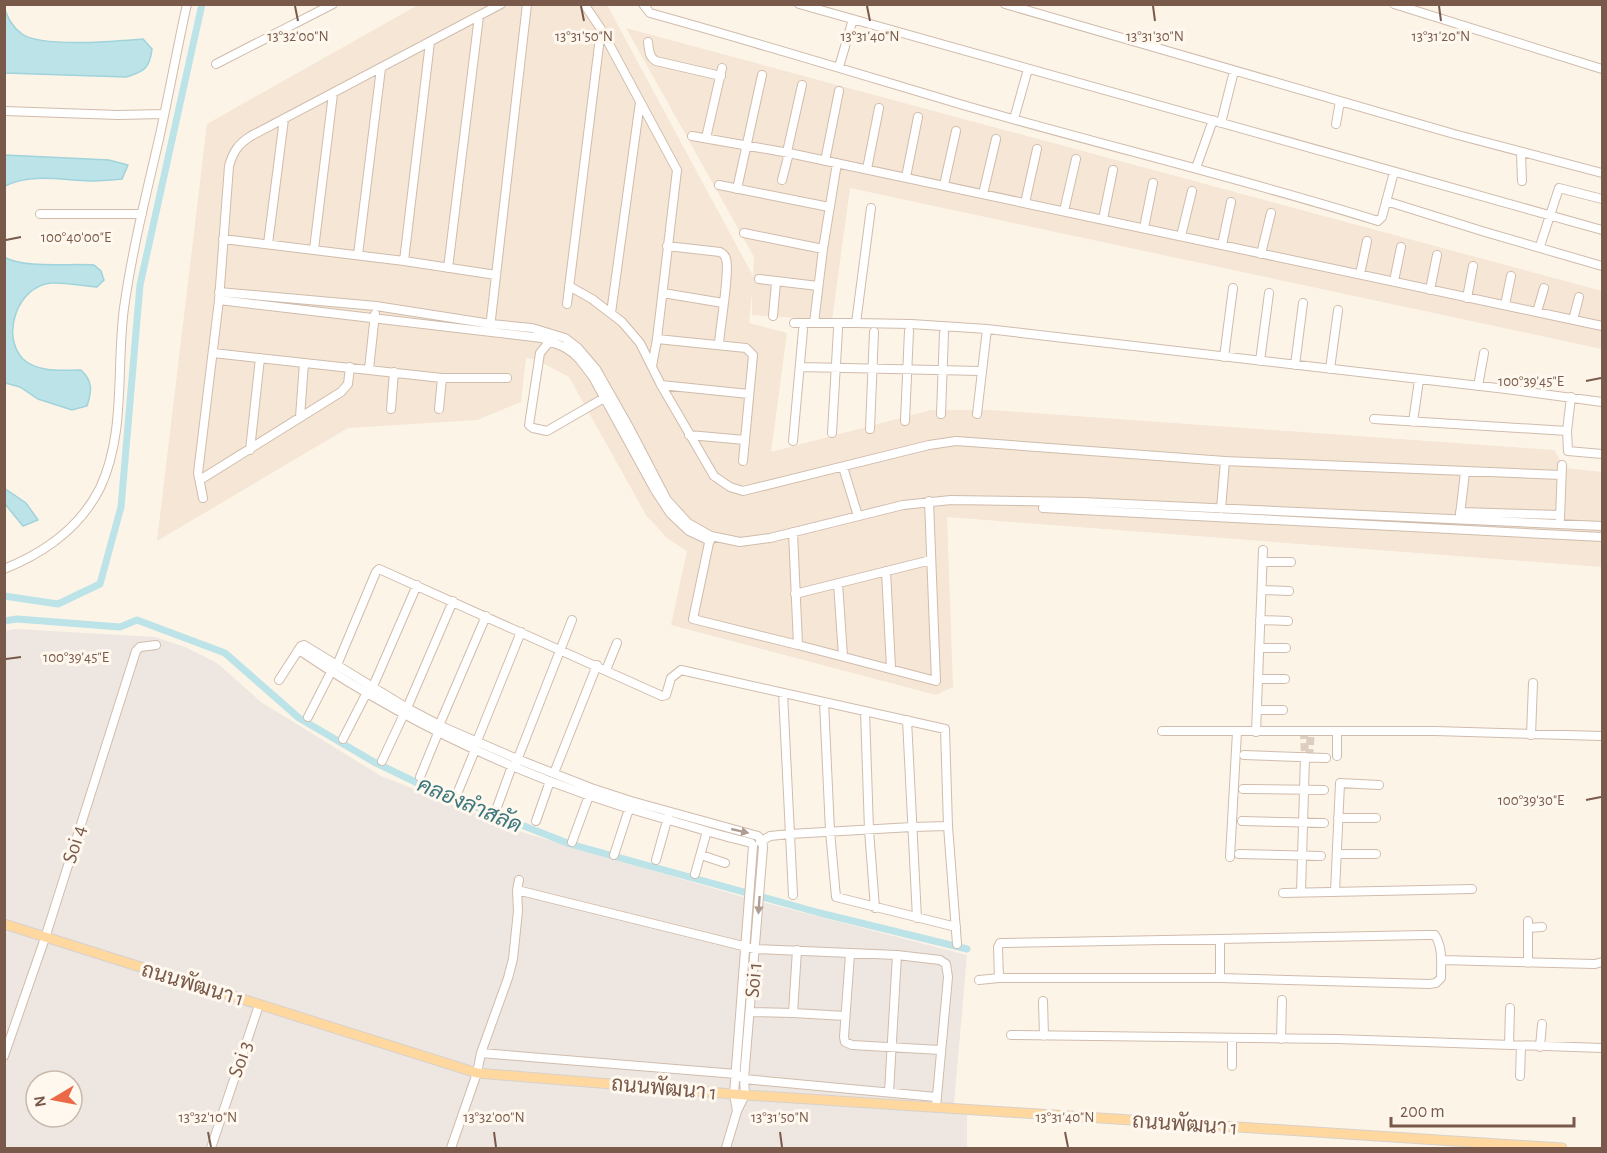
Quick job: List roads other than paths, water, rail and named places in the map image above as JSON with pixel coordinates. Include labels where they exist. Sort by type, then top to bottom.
[{"type":"main road","name":"ถนนพัฒนา 1","points":[[4,924],[477,1073],[745,1095],[1562,1149]]},
{"type":"street","points":[[4,569],[30,558],[55,542],[83,515],[99,489],[110,462],[117,424],[124,307],[187,4]]},
{"type":"street","points":[[216,64],[333,4]]},
{"type":"street","points":[[204,498],[198,473],[219,296],[229,166],[233,153],[241,142],[501,4]]},
{"type":"street","points":[[491,324],[527,4]]},
{"type":"street","points":[[584,4],[601,29],[677,170],[652,366]]},
{"type":"street","points":[[642,4],[650,13],[1014,119],[1196,168],[1378,221],[1382,217],[1394,172]]},
{"type":"street","points":[[800,4],[1602,231]]},
{"type":"street","points":[[1005,4],[1521,153],[1602,173]]},
{"type":"street","points":[[1394,4],[1602,69]]},
{"type":"street","points":[[448,268],[479,16]]},
{"type":"street","points":[[839,67],[853,19]]},
{"type":"street","points":[[567,303],[601,29]]},
{"type":"street","points":[[404,261],[430,42]]},
{"type":"street","points":[[648,42],[649,52],[656,61],[721,72],[706,138]]},
{"type":"street","points":[[358,255],[381,68]]},
{"type":"street","points":[[1014,119],[1028,69]]},
{"type":"street","points":[[1196,168],[1217,121],[1234,71]]},
{"type":"street","points":[[737,189],[762,75]]},
{"type":"street","points":[[782,180],[802,85]]},
{"type":"street","points":[[825,161],[839,91]]},
{"type":"street","points":[[314,249],[333,94]]},
{"type":"street","points":[[1336,124],[1340,101]]},
{"type":"street","points":[[611,313],[640,102]]},
{"type":"street","points":[[867,169],[879,108]]},
{"type":"street","points":[[5,111],[118,115],[164,114]]},
{"type":"street","points":[[906,177],[918,117]]},
{"type":"street","points":[[268,244],[284,119]]},
{"type":"street","points":[[944,186],[956,131]]},
{"type":"street","points":[[692,136],[906,177],[1602,326]]},
{"type":"street","points":[[983,194],[996,139]]},
{"type":"street","points":[[1025,203],[1037,149]]},
{"type":"street","points":[[1521,153],[1522,181]]},
{"type":"street","points":[[1064,211],[1076,159]]},
{"type":"street","points":[[814,323],[837,163]]},
{"type":"street","points":[[1103,219],[1113,170]]},
{"type":"street","points":[[1144,228],[1153,183]]},
{"type":"street","points":[[719,185],[829,207]]},
{"type":"street","points":[[1540,246],[1559,188],[1602,199]]},
{"type":"street","points":[[1181,236],[1192,191]]},
{"type":"street","points":[[1386,201],[1602,266]]},
{"type":"street","points":[[1222,245],[1231,202]]},
{"type":"street","points":[[856,323],[871,208]]},
{"type":"street","points":[[40,214],[142,213]]},
{"type":"street","points":[[1261,254],[1271,213]]},
{"type":"street","points":[[744,233],[823,249]]},
{"type":"street","points":[[223,239],[314,249],[496,275]]},
{"type":"street","points":[[1360,274],[1367,241]]},
{"type":"street","points":[[667,246],[720,252],[725,255],[727,272],[719,344]]},
{"type":"street","points":[[1394,281],[1401,247]]},
{"type":"street","points":[[1430,290],[1437,255]]},
{"type":"street","points":[[1467,298],[1473,266]]},
{"type":"street","points":[[1505,305],[1511,276]]},
{"type":"street","points":[[759,279],[818,286]]},
{"type":"street","points":[[773,316],[776,282]]},
{"type":"street","points":[[569,286],[611,313],[640,343],[661,385],[714,476],[730,487],[743,491],[929,445],[956,441],[1225,461],[1561,475]]},
{"type":"street","points":[[1224,357],[1233,288]]},
{"type":"street","points":[[1537,312],[1544,288]]},
{"type":"street","points":[[663,293],[723,303]]},
{"type":"street","points":[[1260,361],[1269,293]]},
{"type":"street","points":[[219,296],[376,306],[491,324],[550,340],[573,352],[593,377],[604,398],[627,431]]},
{"type":"street","points":[[219,296],[375,317],[532,328],[555,334],[578,348],[596,369],[627,431],[668,500],[688,523],[710,539],[740,542],[770,538],[858,513],[928,501],[1176,510],[1602,537]]},
{"type":"street","points":[[1573,320],[1579,297]]},
{"type":"street","points":[[1295,365],[1303,303]]},
{"type":"street","points":[[369,369],[376,306]]},
{"type":"street","points":[[1330,369],[1338,310]]},
{"type":"street","points":[[794,323],[911,324],[987,330],[1602,402]]},
{"type":"street","points":[[793,441],[803,330]]},
{"type":"street","points":[[832,433],[838,330]]},
{"type":"street","points":[[977,414],[987,330]]},
{"type":"street","points":[[905,422],[909,331]]},
{"type":"street","points":[[870,429],[874,332]]},
{"type":"street","points":[[941,414],[944,333]]},
{"type":"street","points":[[657,339],[719,344],[746,348],[751,352],[753,365],[743,461]]},
{"type":"street","points":[[550,340],[540,354],[529,425],[532,428],[547,431],[604,398]]},
{"type":"street","points":[[213,353],[442,378],[507,378]]},
{"type":"street","points":[[1478,386],[1484,353]]},
{"type":"street","points":[[250,450],[260,358]]},
{"type":"street","points":[[300,417],[304,363]]},
{"type":"street","points":[[199,478],[203,478],[250,450],[345,390],[350,367]]},
{"type":"street","points":[[800,367],[981,371]]},
{"type":"street","points":[[391,409],[394,372]]},
{"type":"street","points":[[439,408],[442,378]]},
{"type":"street","points":[[1413,422],[1419,380]]},
{"type":"street","points":[[661,385],[749,394]]},
{"type":"street","points":[[1571,397],[1567,431],[1568,450],[1602,454]]},
{"type":"street","points":[[1374,419],[1567,431]]},
{"type":"street","points":[[689,435],[745,440]]},
{"type":"street","points":[[1221,506],[1225,461]]},
{"type":"street","points":[[1560,524],[1562,465]]},
{"type":"street","points":[[843,467],[858,513]]},
{"type":"street","points":[[1460,516],[1465,472]]},
{"type":"street","points":[[710,539],[693,619],[936,680],[928,501]]},
{"type":"street","points":[[1043,508],[1059,505]]},
{"type":"street","points":[[1176,510],[1221,506],[1294,517],[1560,515]]},
{"type":"street","points":[[1460,516],[1474,520],[1602,526]]},
{"type":"street","points":[[1405,526],[1406,517]]},
{"type":"street","points":[[1473,530],[1474,520]]},
{"type":"street","points":[[793,532],[798,645]]},
{"type":"street","points":[[1256,732],[1263,550]]},
{"type":"street","points":[[795,594],[931,560]]},
{"type":"street","points":[[1263,562],[1291,562]]},
{"type":"street","points":[[337,665],[376,572],[383,569],[662,696],[666,695],[671,678],[681,670],[945,729],[948,826],[957,944]]},
{"type":"street","points":[[886,571],[891,668]]},
{"type":"street","points":[[838,583],[843,656]]},
{"type":"street","points":[[343,739],[371,686],[415,585]]},
{"type":"street","points":[[1262,590],[1289,591]]},
{"type":"street","points":[[382,761],[452,600]]},
{"type":"street","points":[[420,777],[487,617]]},
{"type":"street","points":[[496,810],[572,620]]},
{"type":"street","points":[[1260,620],[1288,621]]},
{"type":"street","points":[[457,794],[523,633]]},
{"type":"street","points":[[606,670],[617,643]]},
{"type":"street","name":"Soi 4","points":[[4,1056],[45,938],[136,651],[148,645],[156,645]]},
{"type":"street","points":[[279,680],[304,645],[440,730],[514,763],[629,809],[750,833],[758,836],[762,844]]},
{"type":"street","points":[[1259,648],[1286,648]]},
{"type":"street","points":[[299,650],[367,694],[405,709]]},
{"type":"street","points":[[536,821],[597,665]]},
{"type":"street","points":[[308,717],[331,672]]},
{"type":"street","points":[[1258,679],[1285,679]]},
{"type":"street","points":[[1531,735],[1533,683]]},
{"type":"street","points":[[783,693],[793,895]]},
{"type":"street","points":[[824,702],[830,831],[836,897],[956,927]]},
{"type":"street","points":[[1257,710],[1283,710]]},
{"type":"street","points":[[865,711],[869,830],[875,908]]},
{"type":"street","points":[[907,720],[917,918]]},
{"type":"street","points":[[1337,731],[1337,756]]},
{"type":"street","points":[[1162,732],[1435,731],[1602,736]]},
{"type":"street","points":[[1230,857],[1237,732]]},
{"type":"street","points":[[1244,755],[1326,758]]},
{"type":"street","points":[[1301,892],[1307,757]]},
{"type":"street","points":[[1335,892],[1340,783],[1379,784]]},
{"type":"street","points":[[1243,789],[1324,790]]},
{"type":"street","points":[[590,792],[668,816],[707,831],[751,843],[753,846]]},
{"type":"street","points":[[572,842],[590,792]]},
{"type":"street","points":[[614,855],[629,809]]},
{"type":"street","points":[[656,860],[668,816]]},
{"type":"street","points":[[1338,818],[1376,818]]},
{"type":"street","points":[[1242,821],[1323,823]]},
{"type":"street","points":[[753,846],[762,844],[770,836],[948,826]]},
{"type":"street","points":[[695,874],[707,831]]},
{"type":"street","name":"Soi 1","points":[[745,1095],[740,1076],[750,1012],[762,844]]},
{"type":"street","points":[[737,1111],[734,1094],[740,1076],[753,846]]},
{"type":"street","points":[[1239,854],[1321,856]]},
{"type":"street","points":[[1337,854],[1376,854]]},
{"type":"street","points":[[701,855],[725,863]]},
{"type":"street","points":[[451,1149],[513,959],[519,880]]},
{"type":"street","points":[[1283,893],[1472,889]]},
{"type":"street","points":[[517,890],[755,949],[897,955],[940,960],[946,964],[948,977],[936,1107]]},
{"type":"street","points":[[1528,963],[1528,924],[1542,927]]},
{"type":"street","points":[[979,980],[999,978],[1220,978],[1429,984],[1436,983],[1441,978],[1442,960],[1440,943],[1435,935],[1000,943],[998,947],[999,978]]},
{"type":"street","points":[[1220,939],[1220,978]]},
{"type":"street","points":[[793,1013],[797,950]]},
{"type":"street","points":[[850,954],[845,1042],[852,1045],[940,1050]]},
{"type":"street","points":[[889,1092],[897,955]]},
{"type":"street","points":[[1442,960],[1602,963]]},
{"type":"street","points":[[1281,1039],[1282,1000]]},
{"type":"street","points":[[1043,1001],[1044,1036]]},
{"type":"street","name":"Soi 3","points":[[211,1149],[259,1005]]},
{"type":"street","points":[[1509,1046],[1510,1008]]},
{"type":"street","points":[[750,1012],[845,1016]]},
{"type":"street","points":[[1540,1047],[1542,1024]]},
{"type":"street","points":[[1011,1035],[1336,1039],[1602,1048]]},
{"type":"street","points":[[1232,1038],[1232,1065]]},
{"type":"street","points":[[1520,1076],[1521,1046]]},
{"type":"street","points":[[481,1053],[740,1076],[936,1097]]},
{"type":"street","points":[[726,1149],[737,1111],[745,1095]]},
{"type":"water","points":[[4,7],[16,28],[22,34],[32,38],[62,42],[143,39],[152,49],[150,61],[142,71],[126,77],[5,73]]},
{"type":"water","points":[[5,155],[109,160],[128,165],[122,179],[89,181],[35,178],[5,186]]},
{"type":"water","points":[[4,257],[13,261],[35,264],[94,265],[101,271],[104,280],[97,287],[56,283],[39,286],[22,302],[13,325],[16,349],[23,359],[43,369],[81,370],[85,374],[90,386],[87,406],[72,410],[38,399],[20,387],[5,383]]},
{"type":"water","points":[[4,488],[26,503],[38,520],[23,526],[5,504]]},
{"type":"waterway","points":[[4,596],[58,604],[100,584],[121,507],[140,285],[202,4]]},
{"type":"waterway","name":"คลองลำสลัด","points":[[4,621],[17,619],[120,627],[137,620],[225,653],[299,718],[374,762],[432,790],[570,844],[820,913],[967,949]]},
{"type":"tunnel","points":[[1304,731],[1305,757]]},
{"type":"tunnel","points":[[1309,757],[1311,731]]}]
